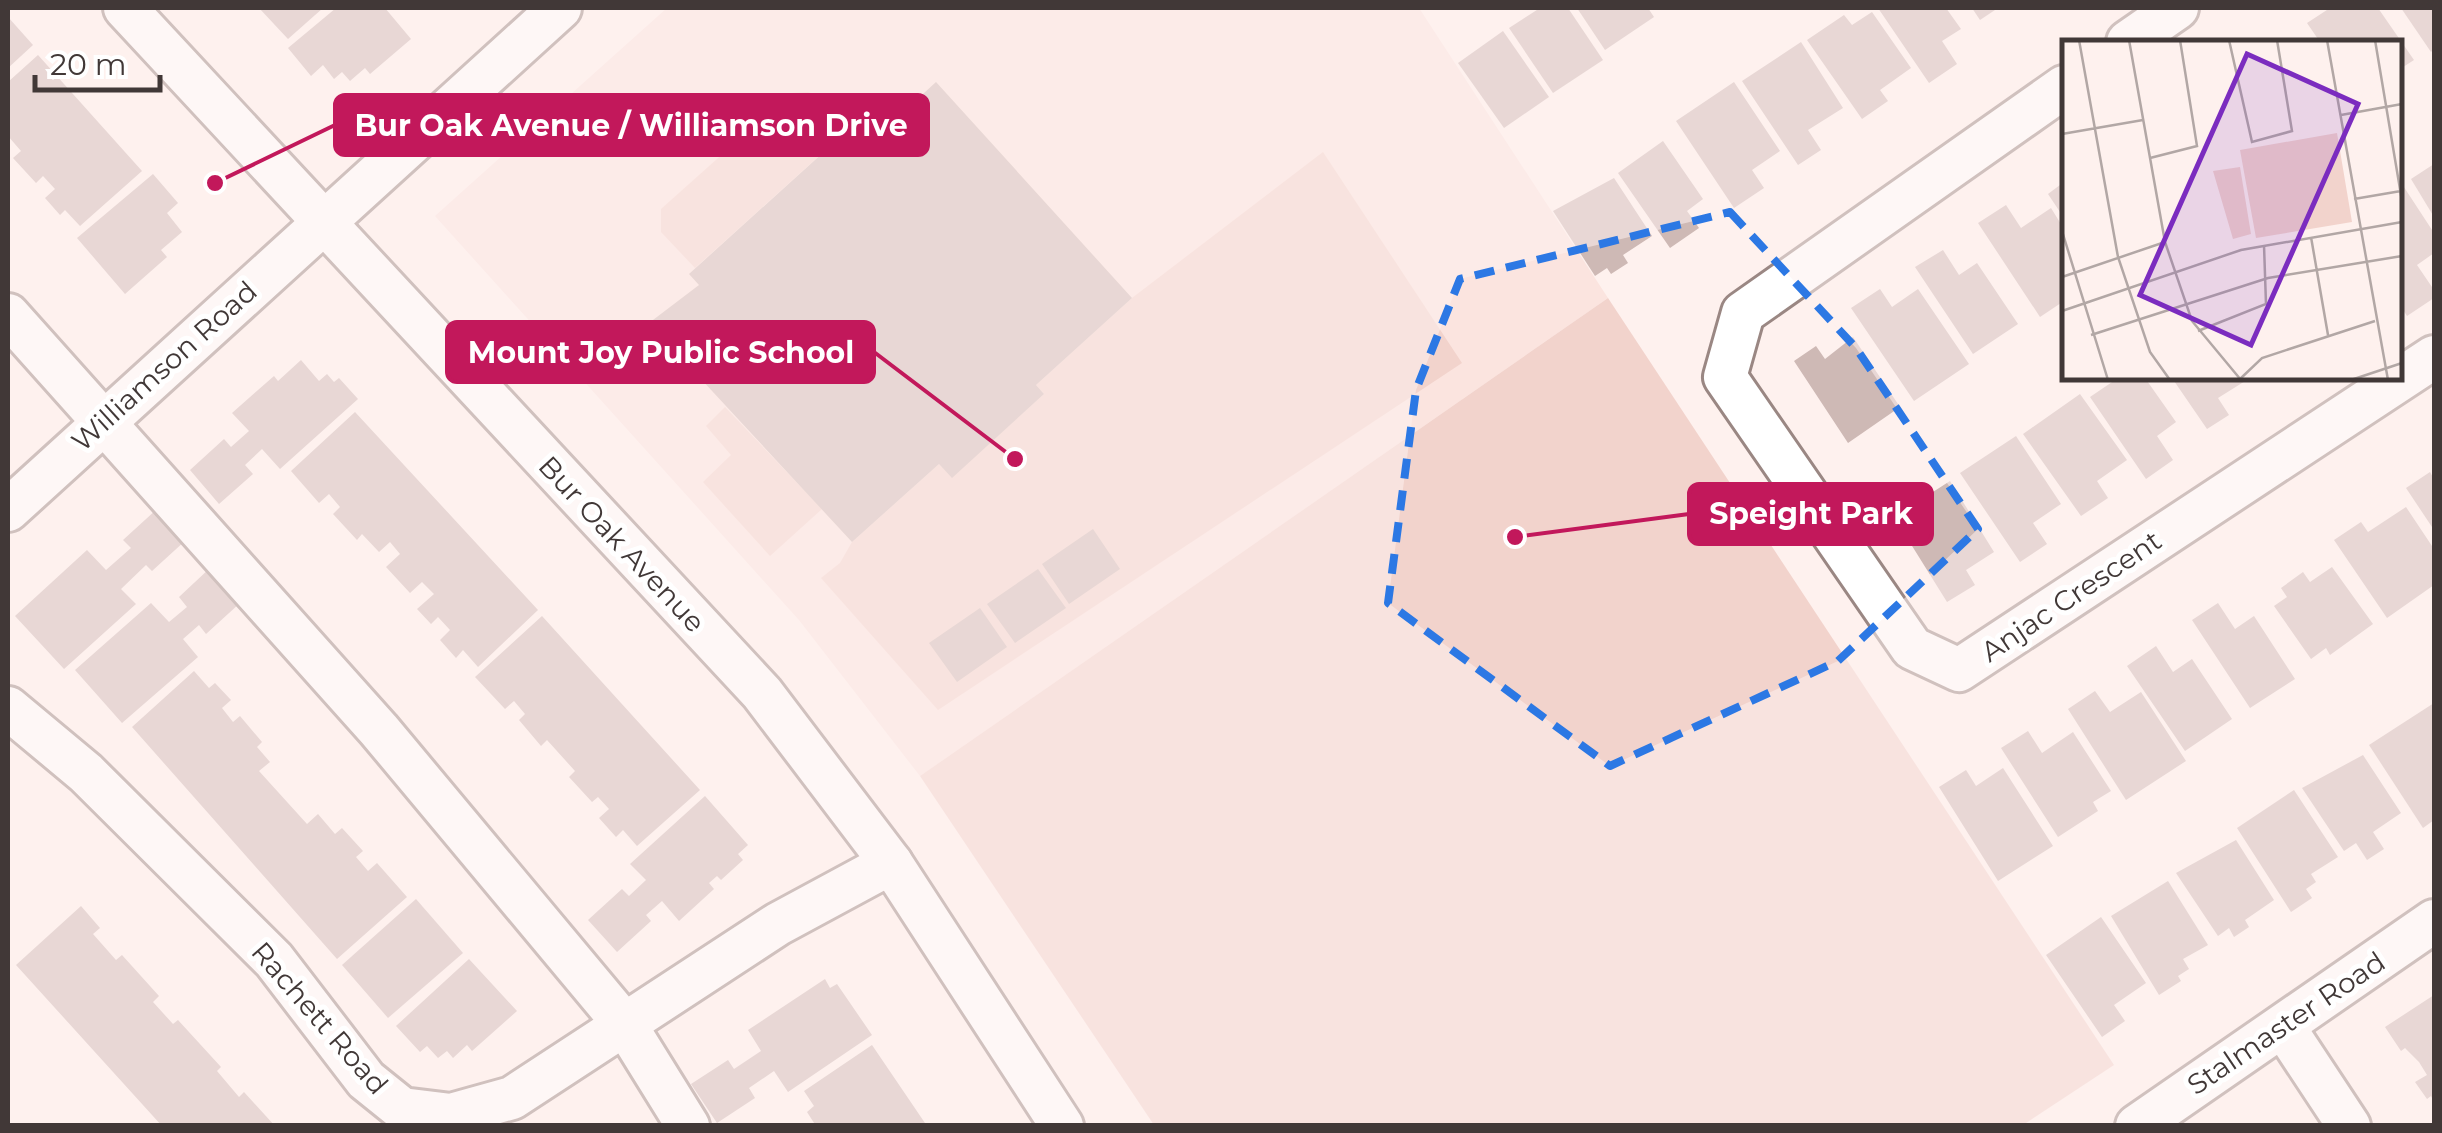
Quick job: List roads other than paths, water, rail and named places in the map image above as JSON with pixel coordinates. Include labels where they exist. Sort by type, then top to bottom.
[{"type":"street","name":"Bur Oak Avenue","points":[[125,8],[762,693],[891,863],[1062,1126]]},
{"type":"street","points":[[2131,40],[2178,8]]},
{"type":"street","name":"Williamson Road","points":[[8,510],[550,10]]},
{"type":"street","name":"Anjac Crescent","points":[[2062,88],[1743,313],[1725,377],[1912,648],[1960,670],[2398,380]]},
{"type":"street","points":[[8,315],[379,730],[626,1026],[688,1126]]},
{"type":"street","name":"Anjac Crescent","points":[[2402,377],[2434,356]]},
{"type":"street","name":"Rachett Road","points":[[8,708],[86,773],[274,960],[366,1080],[402,1109],[451,1115],[512,1098],[778,924],[891,863]]},
{"type":"street","name":"Stalmaster Road","points":[[2137,1126],[2434,922]]},
{"type":"street","points":[[2283,1026],[2349,1126]]},
{"type":"place","name":"Bur Oak Avenue / Williamson Drive","points":[[215,183]]},
{"type":"place","name":"Mount Joy Public School","points":[[1015,459]]},
{"type":"place","name":"Speight Park","points":[[1515,537]]}]
